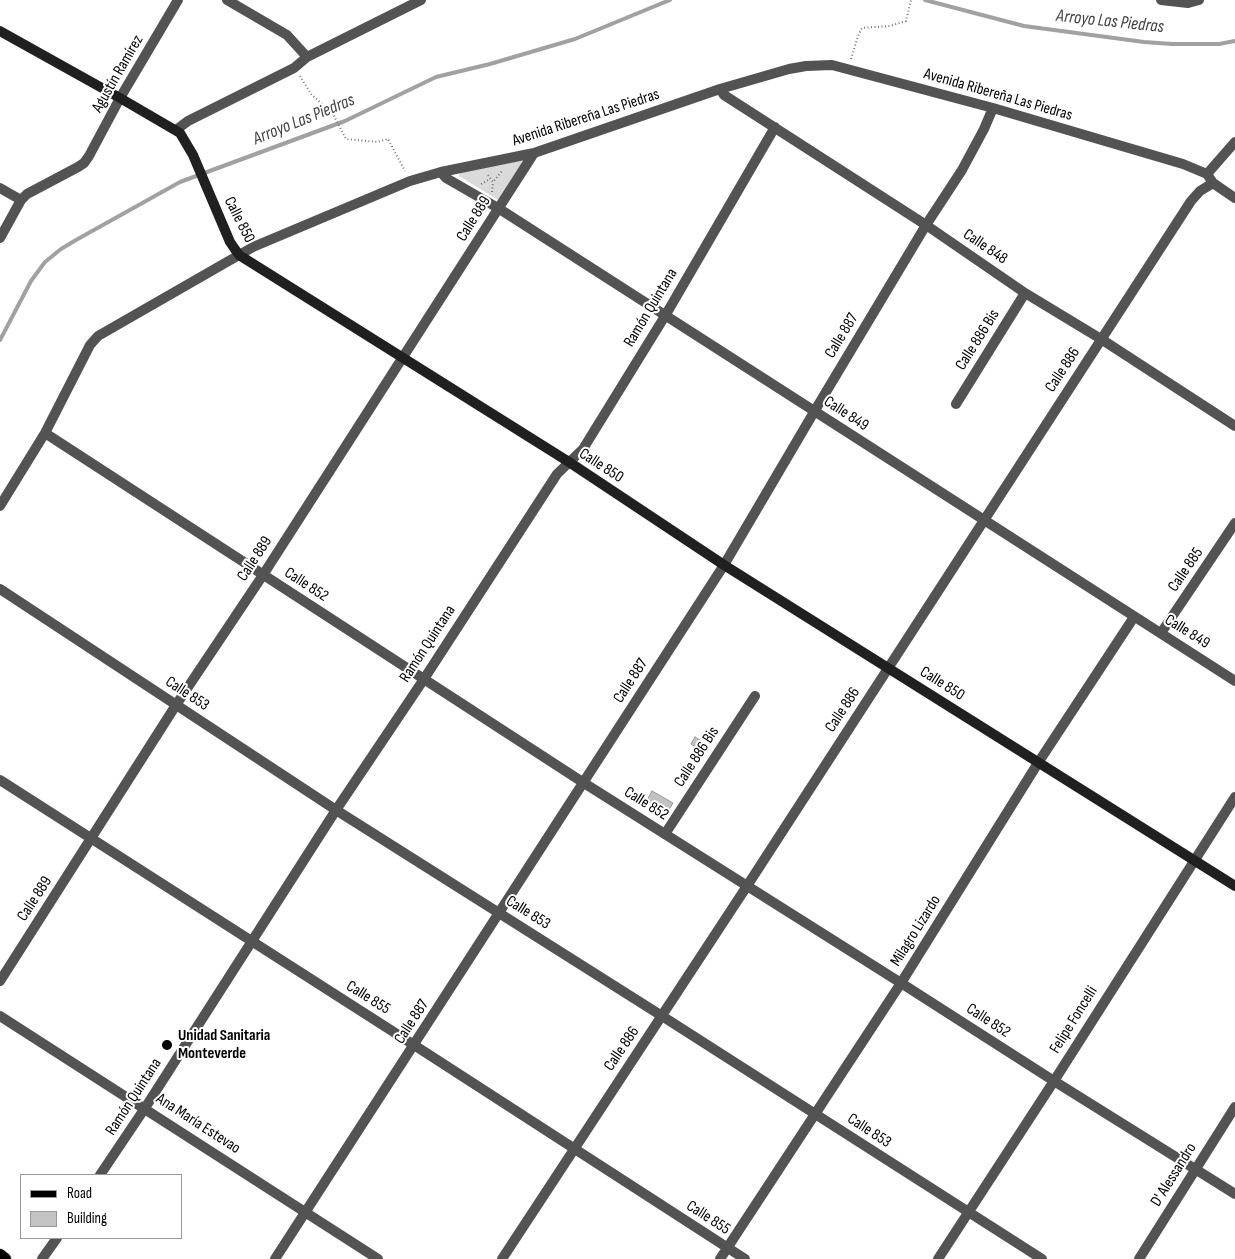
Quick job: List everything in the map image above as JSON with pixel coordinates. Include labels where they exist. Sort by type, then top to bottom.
[{"type":"main road","name":"Calle 850","points":[[0,31],[176,130],[185,139],[230,242],[239,255],[403,356],[569,462],[724,565],[1235,886]]},
{"type":"main road","points":[[0,1255],[5,1259]]},
{"type":"street","name":"Agustín Ramírez","points":[[21,200],[27,194],[84,163],[178,0]]},
{"type":"street","points":[[227,0],[287,35],[307,57]]},
{"type":"street","points":[[176,130],[188,121],[294,68],[307,57],[421,0]]},
{"type":"street","points":[[1161,0],[1188,3],[1199,0]]},
{"type":"street","name":"Avenida Ribereña Las Piedras","points":[[0,506],[45,433],[90,345],[98,336],[239,255],[410,181],[441,172],[534,153],[720,89],[806,66],[822,64],[848,68],[1183,164],[1206,174],[1214,183],[1235,198]]},
{"type":"street","name":"Calle 848","points":[[720,89],[724,95],[926,225],[1026,293],[1235,426]]},
{"type":"street","name":"Calle 887","points":[[275,1259],[724,565],[926,225],[962,170],[993,108]]},
{"type":"street","name":"Ramón Quintana","points":[[101,1174],[336,810],[424,679],[557,474],[583,449],[665,316],[775,127]]},
{"type":"street","points":[[1206,174],[1235,142]]},
{"type":"street","name":"Calle 889","points":[[0,981],[176,705],[263,575],[534,153]]},
{"type":"street","name":"Calle 849","points":[[441,172],[446,178],[498,208],[1235,681]]},
{"type":"street","name":"Calle 886","points":[[502,1259],[747,886],[1191,202],[1200,192],[1214,183]]},
{"type":"street","points":[[0,188],[21,200],[0,238]]},
{"type":"street","name":"Calle 886 Bis","points":[[956,404],[1026,293]]},
{"type":"street","name":"Calle 852","points":[[45,433],[584,783],[1235,1194]]},
{"type":"street","name":"Calle 885","points":[[1161,633],[1235,523]]},
{"type":"street","name":"Calle 853","points":[[0,589],[336,810],[1042,1259]]},
{"type":"street","name":"Milagro Lizardo","points":[[720,1259],[901,982],[1038,764],[1134,617]]},
{"type":"street","name":"Calle 886 Bis","points":[[665,834],[755,696]]},
{"type":"street","name":"Calle 855","points":[[0,780],[745,1259]]},
{"type":"street","name":"Felipe Foncelli","points":[[938,1259],[1054,1081],[1235,796]]},
{"type":"street","name":"Ana María Estevao","points":[[0,1016],[378,1259]]},
{"type":"street","name":"D' Alessandro","points":[[1139,1259],[1235,1107]]},
{"type":"street","points":[[42,1259],[56,1239]]},
{"type":"path","points":[[848,68],[862,28],[890,26],[906,21],[911,0]]},
{"type":"path","points":[[294,68],[311,94],[333,114],[346,139],[377,142],[388,139],[410,181]]},
{"type":"shaded area","points":[[524,160],[498,200],[459,176],[460,173]]},
{"type":"building","points":[[695,737],[708,745],[704,752],[691,744]]},
{"type":"building","points":[[652,791],[673,803],[665,816],[645,804]]},
{"type":"waterway","name":"Arroyo Las Piedras","points":[[0,340],[31,281],[45,262],[76,240],[180,182],[345,121],[436,77],[490,64],[575,39],[670,0]]},
{"type":"waterway","name":"Arroyo Las Piedras","points":[[925,0],[1024,26],[1144,42],[1219,44],[1235,41]]},
{"type":"place","name":"Unidad Sanitaria Monteverde","points":[[167,1045]]}]
